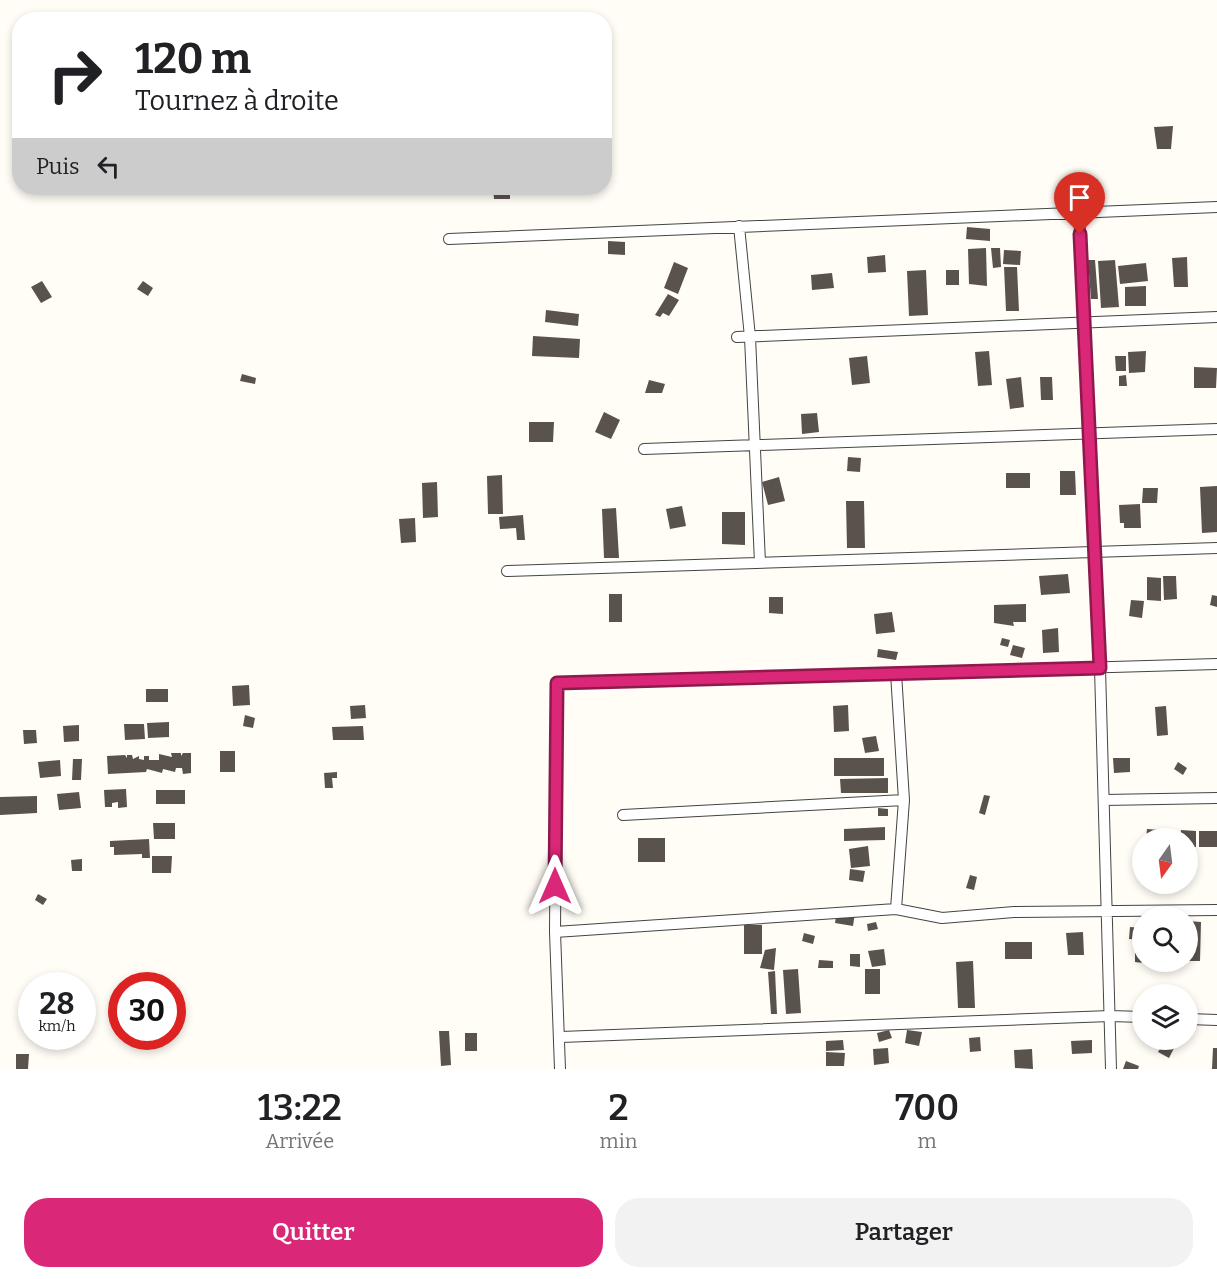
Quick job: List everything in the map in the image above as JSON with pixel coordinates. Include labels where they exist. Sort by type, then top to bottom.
[{"type":"street","points":[[449,239],[1217,207]]},
{"type":"street","points":[[1079,212],[1100,668],[1112,1069]]},
{"type":"street","points":[[739,226],[750,337],[760,563]]},
{"type":"street","points":[[736,337],[1217,317]]},
{"type":"street","points":[[644,448],[1217,429]]},
{"type":"street","points":[[507,571],[1217,548]]},
{"type":"street","points":[[560,1069],[561,1037],[555,932],[557,683],[1217,664]]},
{"type":"street","points":[[896,673],[904,801],[896,909]]},
{"type":"street","points":[[1104,800],[1217,798]]},
{"type":"street","points":[[623,815],[904,801]]},
{"type":"street","points":[[555,932],[896,909],[942,918],[1014,912],[1217,910]]},
{"type":"street","points":[[561,1037],[1132,1017]]},
{"type":"street","points":[[1198,1019],[1217,1020]]},
{"type":"building","points":[[1173,126],[1171,149],[1157,149],[1154,127]]},
{"type":"building","points":[[494,195],[510,195],[510,199],[494,199]]},
{"type":"building","points":[[967,227],[990,229],[990,241],[966,239]]},
{"type":"building","points":[[608,241],[625,242],[625,255],[608,254]]},
{"type":"building","points":[[986,248],[987,286],[969,284],[968,249]]},
{"type":"building","points":[[991,248],[1000,248],[1001,267],[993,268]]},
{"type":"building","points":[[1004,250],[1021,251],[1020,265],[1003,264]]},
{"type":"building","points":[[885,255],[886,272],[868,273],[867,257]]},
{"type":"building","points":[[1187,257],[1188,287],[1174,287],[1172,258]]},
{"type":"building","points":[[1088,260],[1095,260],[1098,299],[1091,299]]},
{"type":"building","points":[[1115,260],[1119,307],[1101,308],[1098,261]]},
{"type":"building","points":[[674,262],[688,268],[678,294],[664,288]]},
{"type":"building","points":[[1146,263],[1148,281],[1120,284],[1118,266]]},
{"type":"building","points":[[1004,267],[1017,267],[1019,311],[1006,311]]},
{"type":"building","points":[[926,270],[928,315],[909,316],[907,271]]},
{"type":"building","points":[[946,270],[959,270],[959,285],[946,285]]},
{"type":"building","points":[[832,273],[834,288],[812,290],[811,275]]},
{"type":"building","points":[[42,281],[52,297],[41,303],[31,287]]},
{"type":"building","points":[[143,281],[153,288],[148,296],[137,289]]},
{"type":"building","points":[[1146,286],[1146,306],[1125,306],[1125,287]]},
{"type":"building","points":[[668,294],[679,300],[669,316],[663,313],[660,317],[655,315]]},
{"type":"building","points":[[546,310],[579,314],[578,326],[545,322]]},
{"type":"building","points":[[533,336],[580,339],[579,358],[532,356]]},
{"type":"building","points":[[989,351],[992,385],[978,386],[975,352]]},
{"type":"building","points":[[1146,351],[1145,372],[1129,373],[1128,352]]},
{"type":"building","points":[[867,356],[870,383],[852,385],[849,358]]},
{"type":"building","points":[[1115,356],[1126,356],[1126,371],[1116,371]]},
{"type":"building","points":[[1194,367],[1217,368],[1216,388],[1194,388]]},
{"type":"building","points":[[242,374],[256,378],[255,384],[240,381]]},
{"type":"building","points":[[1126,375],[1127,386],[1119,386],[1119,376]]},
{"type":"building","points":[[1021,377],[1024,407],[1010,409],[1006,379]]},
{"type":"building","points":[[1040,377],[1052,377],[1053,400],[1041,400]]},
{"type":"building","points":[[649,380],[665,384],[662,393],[645,393]]},
{"type":"building","points":[[604,412],[620,420],[611,439],[595,432]]},
{"type":"building","points":[[817,413],[819,432],[802,434],[801,414]]},
{"type":"building","points":[[529,422],[554,422],[553,442],[529,442]]},
{"type":"building","points":[[848,457],[861,458],[860,472],[847,471]]},
{"type":"building","points":[[1060,471],[1075,471],[1076,495],[1060,495]]},
{"type":"building","points":[[1006,473],[1030,473],[1030,488],[1006,488]]},
{"type":"building","points":[[502,475],[503,514],[488,514],[487,476]]},
{"type":"building","points":[[779,477],[785,501],[768,505],[762,482]]},
{"type":"building","points":[[437,482],[438,517],[423,518],[422,483]]},
{"type":"building","points":[[1217,486],[1217,532],[1202,533],[1200,487]]},
{"type":"building","points":[[1143,488],[1158,488],[1157,503],[1142,503]]},
{"type":"building","points":[[846,501],[864,501],[865,548],[847,548]]},
{"type":"building","points":[[1140,504],[1141,528],[1124,528],[1124,523],[1120,523],[1119,505]]},
{"type":"building","points":[[682,506],[686,526],[670,529],[666,509]]},
{"type":"building","points":[[616,508],[619,558],[604,558],[602,509]]},
{"type":"building","points":[[722,512],[745,512],[745,545],[722,544]]},
{"type":"building","points":[[523,515],[525,540],[517,540],[516,528],[500,529],[499,517]]},
{"type":"building","points":[[415,518],[416,542],[401,543],[399,519]]},
{"type":"building","points":[[1068,574],[1070,593],[1041,595],[1039,576]]},
{"type":"building","points":[[1163,576],[1176,576],[1177,599],[1164,600]]},
{"type":"building","points":[[1147,577],[1161,578],[1161,601],[1147,600]]},
{"type":"building","points":[[609,594],[622,594],[622,622],[609,622]]},
{"type":"building","points":[[1212,595],[1217,596],[1217,607],[1210,605]]},
{"type":"building","points":[[769,597],[783,597],[783,614],[769,613]]},
{"type":"building","points":[[1131,600],[1144,601],[1142,618],[1129,616]]},
{"type":"building","points":[[1026,604],[1026,622],[1013,622],[1014,626],[994,623],[994,605]]},
{"type":"building","points":[[892,612],[895,632],[876,634],[874,614]]},
{"type":"building","points":[[1058,628],[1059,652],[1043,653],[1042,630]]},
{"type":"building","points":[[1002,638],[1010,640],[1008,647],[1000,645]]},
{"type":"building","points":[[1013,645],[1025,648],[1022,658],[1010,655]]},
{"type":"building","points":[[878,649],[898,652],[896,660],[877,657]]},
{"type":"building","points":[[249,685],[250,705],[233,706],[232,686]]},
{"type":"building","points":[[146,689],[168,689],[168,702],[146,702]]},
{"type":"building","points":[[365,705],[366,718],[351,719],[350,706]]},
{"type":"building","points":[[848,705],[849,731],[834,732],[833,706]]},
{"type":"building","points":[[1166,706],[1168,735],[1157,736],[1155,707]]},
{"type":"building","points":[[245,715],[255,718],[253,728],[243,726]]},
{"type":"building","points":[[169,722],[169,737],[148,738],[147,723]]},
{"type":"building","points":[[124,724],[144,724],[145,739],[125,740]]},
{"type":"building","points":[[79,725],[79,741],[64,742],[63,726]]},
{"type":"building","points":[[363,726],[364,740],[333,740],[332,727]]},
{"type":"building","points":[[23,730],[36,730],[37,743],[24,744]]},
{"type":"building","points":[[876,736],[879,751],[865,753],[862,738]]},
{"type":"building","points":[[220,751],[235,751],[235,772],[220,772]]},
{"type":"building","points":[[171,753],[181,753],[181,756],[183,753],[191,753],[191,773],[183,774],[182,768],[176,768],[175,772],[163,769],[162,773],[147,769],[146,772],[108,774],[107,756],[125,755],[127,758],[127,755],[132,755],[133,759],[139,756],[139,759],[144,760],[144,756],[149,756],[149,760],[159,760],[159,754],[172,757]]},
{"type":"building","points":[[834,758],[884,758],[884,776],[834,776]]},
{"type":"building","points":[[1113,758],[1130,758],[1130,772],[1114,773]]},
{"type":"building","points":[[73,759],[82,759],[81,780],[72,780]]},
{"type":"building","points":[[60,760],[61,776],[40,778],[38,762]]},
{"type":"building","points":[[1178,762],[1187,768],[1183,775],[1174,769]]},
{"type":"building","points":[[337,772],[337,778],[332,778],[333,788],[325,788],[324,773]]},
{"type":"building","points":[[888,778],[888,793],[841,793],[840,779]]},
{"type":"building","points":[[126,789],[127,807],[118,808],[118,802],[112,803],[112,807],[105,807],[104,790]]},
{"type":"building","points":[[156,790],[185,790],[185,804],[156,804]]},
{"type":"building","points":[[79,792],[81,808],[59,810],[57,794]]},
{"type":"building","points":[[984,795],[990,796],[985,815],[979,813]]},
{"type":"building","points":[[37,796],[37,813],[0,815],[0,797]]},
{"type":"building","points":[[878,808],[888,809],[888,816],[878,816]]},
{"type":"building","points":[[153,823],[175,823],[175,839],[154,839]]},
{"type":"building","points":[[885,827],[885,840],[844,841],[844,829]]},
{"type":"building","points":[[1199,831],[1217,831],[1217,847],[1199,847]]},
{"type":"building","points":[[638,838],[665,838],[665,862],[638,862]]},
{"type":"building","points":[[149,839],[150,858],[142,858],[142,854],[114,855],[114,847],[110,847],[110,841]]},
{"type":"building","points":[[868,846],[870,866],[851,868],[849,849]]},
{"type":"building","points":[[152,856],[172,856],[171,873],[152,873]]},
{"type":"building","points":[[82,859],[82,871],[72,871],[71,860]]},
{"type":"building","points":[[850,869],[865,871],[863,882],[849,880]]},
{"type":"building","points":[[970,875],[977,877],[974,890],[966,888]]},
{"type":"building","points":[[38,894],[47,899],[43,905],[35,900]]},
{"type":"building","points":[[837,910],[855,913],[853,926],[835,923]]},
{"type":"building","points":[[876,922],[878,929],[868,931],[867,924]]},
{"type":"building","points":[[1198,922],[1201,922],[1200,961],[1198,961]]},
{"type":"building","points":[[744,925],[762,925],[762,954],[744,954]]},
{"type":"building","points":[[1130,927],[1132,927],[1132,939],[1129,939]]},
{"type":"building","points":[[1083,932],[1084,955],[1068,955],[1066,933]]},
{"type":"building","points":[[804,933],[815,936],[813,944],[802,941]]},
{"type":"building","points":[[1005,942],[1032,942],[1032,959],[1005,959]]},
{"type":"building","points":[[776,948],[774,970],[760,968],[765,950]]},
{"type":"building","points":[[884,949],[886,965],[872,967],[868,951]]},
{"type":"building","points":[[850,954],[860,954],[860,967],[850,966]]},
{"type":"building","points":[[819,960],[833,961],[833,968],[818,968]]},
{"type":"building","points":[[973,961],[975,1008],[958,1008],[956,962]]},
{"type":"building","points":[[798,969],[801,1013],[786,1014],[783,970]]},
{"type":"building","points":[[865,969],[880,969],[880,994],[865,994]]},
{"type":"building","points":[[775,971],[777,1014],[771,1014],[768,972]]},
{"type":"building","points":[[889,1030],[892,1038],[879,1042],[877,1033]]},
{"type":"building","points":[[907,1030],[922,1032],[919,1046],[905,1043]]},
{"type":"building","points":[[439,1031],[449,1031],[451,1065],[441,1066]]},
{"type":"building","points":[[465,1033],[477,1033],[477,1051],[465,1051]]},
{"type":"building","points":[[980,1037],[981,1051],[970,1052],[969,1038]]},
{"type":"building","points":[[843,1040],[844,1050],[826,1051],[826,1041]]},
{"type":"building","points":[[1092,1040],[1092,1053],[1072,1054],[1071,1041]]},
{"type":"building","points":[[888,1048],[889,1063],[874,1065],[873,1049]]},
{"type":"building","points":[[1213,1048],[1217,1048],[1217,1069],[1212,1069]]},
{"type":"building","points":[[1032,1049],[1033,1069],[1015,1068],[1014,1050]]},
{"type":"building","points":[[1159,1050],[1173,1050],[1169,1058],[1158,1052]]},
{"type":"building","points":[[826,1052],[845,1053],[844,1066],[826,1066]]},
{"type":"building","points":[[16,1054],[29,1054],[28,1069],[16,1069]]},
{"type":"building","points":[[1126,1061],[1139,1066],[1138,1069],[1123,1069]]},
{"type":"route","points":[[555,886],[557,683],[1100,668],[1080,234]]}]
